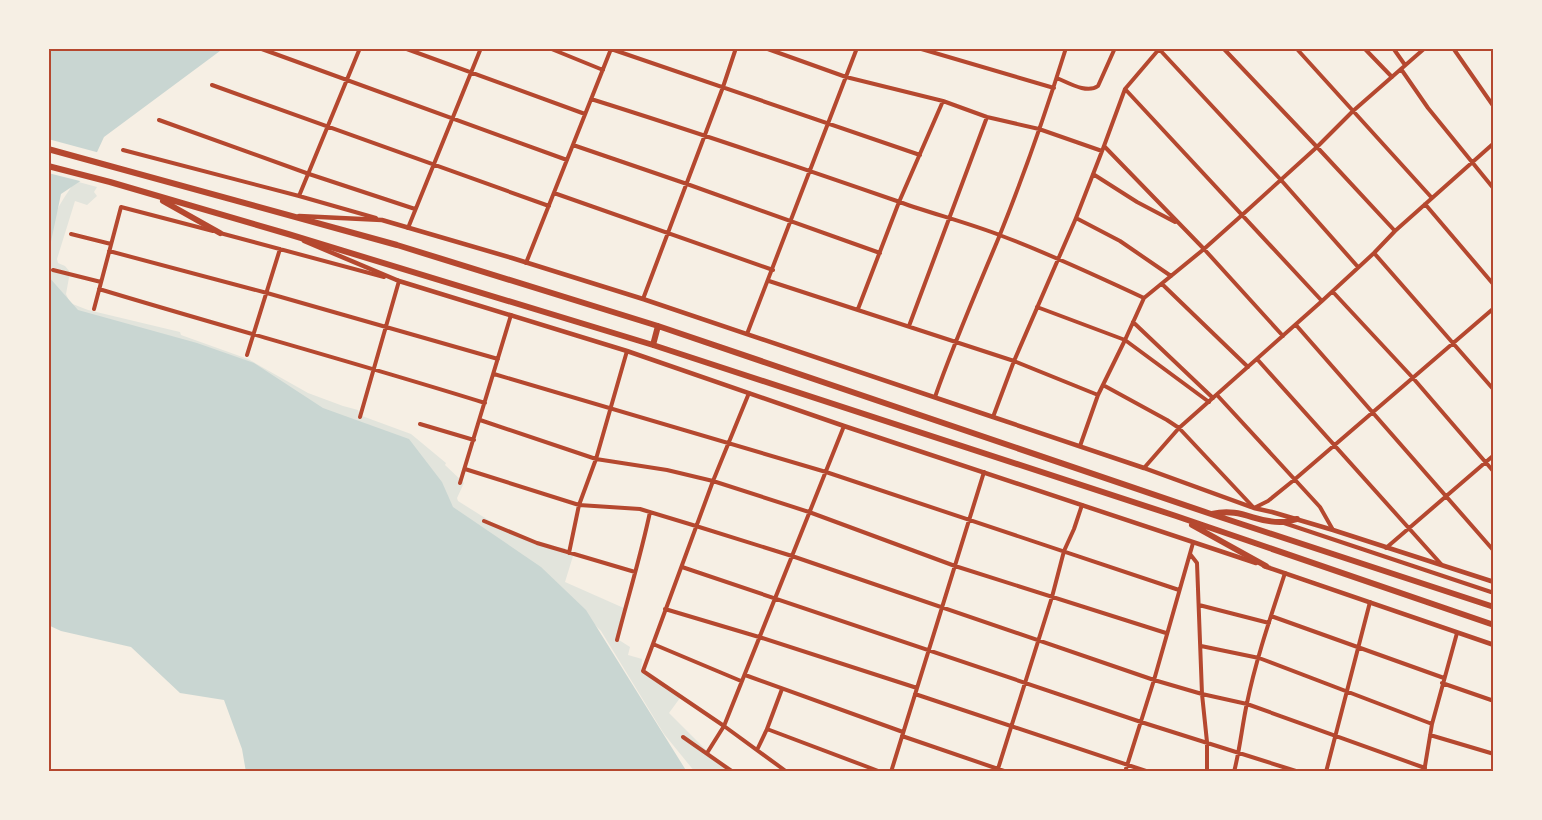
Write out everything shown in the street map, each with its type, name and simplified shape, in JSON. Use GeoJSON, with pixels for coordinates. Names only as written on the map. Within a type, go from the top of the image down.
{"type":"FeatureCollection","features":[{"type":"Feature","properties":{"kind":"highway"},"geometry":{"type":"LineString","coordinates":[[48,149],[397,245],[658,326],[1211,514],[1494,606]]}},
{"type":"Feature","properties":{"kind":"highway"},"geometry":{"type":"LineString","coordinates":[[48,166],[288,234],[653,345],[1176,516],[1494,624]]}},
{"type":"Feature","properties":{"kind":"highway"},"geometry":{"type":"LineString","coordinates":[[152,195],[220,233]]}},
{"type":"Feature","properties":{"kind":"highway"},"geometry":{"type":"LineString","coordinates":[[653,345],[658,326]]}},
{"type":"Feature","properties":{"kind":"highway"},"geometry":{"type":"LineString","coordinates":[[1211,514],[1233,512],[1282,522],[1297,519]]}},
{"type":"Feature","properties":{"kind":"highway"},"geometry":{"type":"LineString","coordinates":[[1176,516],[1266,566]]}},
{"type":"Feature","properties":{"kind":"street"},"geometry":{"type":"LineString","coordinates":[[259,48],[567,160]]}},
{"type":"Feature","properties":{"kind":"street"},"geometry":{"type":"LineString","coordinates":[[299,196],[360,48]]}},
{"type":"Feature","properties":{"kind":"street"},"geometry":{"type":"LineString","coordinates":[[404,48],[585,114]]}},
{"type":"Feature","properties":{"kind":"street"},"geometry":{"type":"LineString","coordinates":[[408,228],[481,48]]}},
{"type":"Feature","properties":{"kind":"street"},"geometry":{"type":"LineString","coordinates":[[549,48],[603,70]]}},
{"type":"Feature","properties":{"kind":"street"},"geometry":{"type":"LineString","coordinates":[[526,263],[611,48],[920,155]]}},
{"type":"Feature","properties":{"kind":"street"},"geometry":{"type":"LineString","coordinates":[[643,299],[736,48]]}},
{"type":"Feature","properties":{"kind":"street"},"geometry":{"type":"LineString","coordinates":[[765,48],[846,77],[943,101],[987,117],[1039,129],[1103,149],[1181,225],[1283,336]]}},
{"type":"Feature","properties":{"kind":"street"},"geometry":{"type":"LineString","coordinates":[[747,334],[857,48]]}},
{"type":"Feature","properties":{"kind":"street"},"geometry":{"type":"LineString","coordinates":[[918,48],[1054,88]]}},
{"type":"Feature","properties":{"kind":"street"},"geometry":{"type":"LineString","coordinates":[[935,397],[955,341],[1000,235],[1054,88],[1066,48]]}},
{"type":"Feature","properties":{"kind":"street"},"geometry":{"type":"LineString","coordinates":[[1057,78],[1088,90],[1095,88],[1115,48]]}},
{"type":"Feature","properties":{"kind":"street"},"geometry":{"type":"LineString","coordinates":[[1224,48],[1395,231]]}},
{"type":"Feature","properties":{"kind":"street"},"geometry":{"type":"LineString","coordinates":[[1296,48],[1432,198]]}},
{"type":"Feature","properties":{"kind":"street"},"geometry":{"type":"LineString","coordinates":[[1364,48],[1392,77]]}},
{"type":"Feature","properties":{"kind":"street"},"geometry":{"type":"LineString","coordinates":[[1393,48],[1405,65]]}},
{"type":"Feature","properties":{"kind":"street"},"geometry":{"type":"LineString","coordinates":[[1080,446],[1098,395],[1144,298],[1204,249],[1317,147],[1353,111],[1425,48]]}},
{"type":"Feature","properties":{"kind":"street"},"geometry":{"type":"LineString","coordinates":[[1454,48],[1494,107]]}},
{"type":"Feature","properties":{"kind":"street"},"geometry":{"type":"LineString","coordinates":[[993,417],[1014,361],[1076,218],[1125,89],[1160,49],[1359,267]]}},
{"type":"Feature","properties":{"kind":"street"},"geometry":{"type":"LineString","coordinates":[[1401,69],[1428,108],[1494,189]]}},
{"type":"Feature","properties":{"kind":"street"},"geometry":{"type":"LineString","coordinates":[[212,85],[549,206]]}},
{"type":"Feature","properties":{"kind":"street"},"geometry":{"type":"LineString","coordinates":[[1125,89],[1322,301]]}},
{"type":"Feature","properties":{"kind":"street"},"geometry":{"type":"LineString","coordinates":[[591,99],[705,134],[1000,235],[1059,258],[1144,298]]}},
{"type":"Feature","properties":{"kind":"street"},"geometry":{"type":"LineString","coordinates":[[858,309],[899,202],[943,101]]}},
{"type":"Feature","properties":{"kind":"street"},"geometry":{"type":"LineString","coordinates":[[909,326],[987,117]]}},
{"type":"Feature","properties":{"kind":"street"},"geometry":{"type":"LineString","coordinates":[[159,120],[416,210]]}},
{"type":"Feature","properties":{"kind":"street"},"geometry":{"type":"LineString","coordinates":[[1144,468],[1179,428],[1333,292],[1395,231],[1494,143]]}},
{"type":"Feature","properties":{"kind":"street"},"geometry":{"type":"LineString","coordinates":[[573,145],[880,253]]}},
{"type":"Feature","properties":{"kind":"street"},"geometry":{"type":"LineString","coordinates":[[123,150],[299,196],[643,299],[1080,446],[1254,508],[1333,530],[1494,582]]}},
{"type":"Feature","properties":{"kind":"street"},"geometry":{"type":"LineString","coordinates":[[1093,174],[1137,202],[1181,225]]}},
{"type":"Feature","properties":{"kind":"street"},"geometry":{"type":"LineString","coordinates":[[554,193],[773,270]]}},
{"type":"Feature","properties":{"kind":"street"},"geometry":{"type":"LineString","coordinates":[[1425,204],[1494,285]]}},
{"type":"Feature","properties":{"kind":"street"},"geometry":{"type":"LineString","coordinates":[[94,309],[121,207],[399,280],[627,351],[1494,645]]}},
{"type":"Feature","properties":{"kind":"street"},"geometry":{"type":"LineString","coordinates":[[294,216],[382,220]]}},
{"type":"Feature","properties":{"kind":"street"},"geometry":{"type":"LineString","coordinates":[[1076,218],[1120,241],[1171,276]]}},
{"type":"Feature","properties":{"kind":"street"},"geometry":{"type":"LineString","coordinates":[[71,234],[111,244]]}},
{"type":"Feature","properties":{"kind":"street"},"geometry":{"type":"LineString","coordinates":[[288,234],[399,280]]}},
{"type":"Feature","properties":{"kind":"street"},"geometry":{"type":"LineString","coordinates":[[247,355],[280,249]]}},
{"type":"Feature","properties":{"kind":"street"},"geometry":{"type":"LineString","coordinates":[[109,251],[386,326],[498,359]]}},
{"type":"Feature","properties":{"kind":"street"},"geometry":{"type":"LineString","coordinates":[[1374,253],[1494,390]]}},
{"type":"Feature","properties":{"kind":"street"},"geometry":{"type":"LineString","coordinates":[[53,270],[101,282]]}},
{"type":"Feature","properties":{"kind":"street"},"geometry":{"type":"LineString","coordinates":[[360,417],[399,280]]}},
{"type":"Feature","properties":{"kind":"street"},"geometry":{"type":"LineString","coordinates":[[769,281],[1014,361],[1098,395]]}},
{"type":"Feature","properties":{"kind":"street"},"geometry":{"type":"LineString","coordinates":[[1162,284],[1248,367]]}},
{"type":"Feature","properties":{"kind":"street"},"geometry":{"type":"LineString","coordinates":[[99,289],[374,368],[485,403]]}},
{"type":"Feature","properties":{"kind":"street"},"geometry":{"type":"LineString","coordinates":[[1333,292],[1413,378],[1494,472]]}},
{"type":"Feature","properties":{"kind":"street"},"geometry":{"type":"LineString","coordinates":[[1037,307],[1125,340],[1213,399]]}},
{"type":"Feature","properties":{"kind":"street"},"geometry":{"type":"LineString","coordinates":[[1254,508],[1268,501],[1294,480],[1494,308]]}},
{"type":"Feature","properties":{"kind":"street"},"geometry":{"type":"LineString","coordinates":[[460,483],[512,315]]}},
{"type":"Feature","properties":{"kind":"street"},"geometry":{"type":"LineString","coordinates":[[1133,322],[1320,507],[1333,530]]}},
{"type":"Feature","properties":{"kind":"street"},"geometry":{"type":"LineString","coordinates":[[1296,325],[1494,551]]}},
{"type":"Feature","properties":{"kind":"street"},"geometry":{"type":"LineString","coordinates":[[569,553],[579,505],[596,459],[627,351]]}},
{"type":"Feature","properties":{"kind":"street"},"geometry":{"type":"LineString","coordinates":[[1257,359],[1443,567]]}},
{"type":"Feature","properties":{"kind":"street"},"geometry":{"type":"LineString","coordinates":[[494,374],[825,472],[1179,590]]}},
{"type":"Feature","properties":{"kind":"street"},"geometry":{"type":"LineString","coordinates":[[1103,385],[1179,428],[1254,508]]}},
{"type":"Feature","properties":{"kind":"street"},"geometry":{"type":"LineString","coordinates":[[749,393],[713,481],[643,671],[787,772]]}},
{"type":"Feature","properties":{"kind":"street"},"geometry":{"type":"LineString","coordinates":[[480,420],[596,459],[667,470],[713,481],[809,512],[955,566],[1166,633]]}},
{"type":"Feature","properties":{"kind":"street"},"geometry":{"type":"LineString","coordinates":[[420,424],[474,440]]}},
{"type":"Feature","properties":{"kind":"street"},"geometry":{"type":"LineString","coordinates":[[707,753],[724,726],[844,426]]}},
{"type":"Feature","properties":{"kind":"street"},"geometry":{"type":"LineString","coordinates":[[1386,548],[1494,455]]}},
{"type":"Feature","properties":{"kind":"street"},"geometry":{"type":"LineString","coordinates":[[465,469],[579,505],[640,509],[792,555],[1154,680],[1247,704],[1336,735],[1424,770],[1432,724],[1457,633]]}},
{"type":"Feature","properties":{"kind":"street"},"geometry":{"type":"LineString","coordinates":[[891,772],[984,472]]}},
{"type":"Feature","properties":{"kind":"street"},"geometry":{"type":"LineString","coordinates":[[998,771],[1064,551],[1082,505]]}},
{"type":"Feature","properties":{"kind":"street"},"geometry":{"type":"LineString","coordinates":[[617,640],[634,572],[643,547],[650,512]]}},
{"type":"Feature","properties":{"kind":"street"},"geometry":{"type":"LineString","coordinates":[[484,520],[537,543],[634,572]]}},
{"type":"Feature","properties":{"kind":"street"},"geometry":{"type":"LineString","coordinates":[[1282,522],[1494,593]]}},
{"type":"Feature","properties":{"kind":"street"},"geometry":{"type":"LineString","coordinates":[[1125,772],[1193,543]]}},
{"type":"Feature","properties":{"kind":"street"},"geometry":{"type":"LineString","coordinates":[[1190,554],[1197,563],[1207,772]]}},
{"type":"Feature","properties":{"kind":"street"},"geometry":{"type":"LineString","coordinates":[[682,567],[1141,722],[1299,772]]}},
{"type":"Feature","properties":{"kind":"street"},"geometry":{"type":"LineString","coordinates":[[1234,772],[1247,704],[1285,573]]}},
{"type":"Feature","properties":{"kind":"street"},"geometry":{"type":"LineString","coordinates":[[1326,772],[1370,602]]}},
{"type":"Feature","properties":{"kind":"street"},"geometry":{"type":"LineString","coordinates":[[1199,605],[1269,623]]}},
{"type":"Feature","properties":{"kind":"street"},"geometry":{"type":"LineString","coordinates":[[665,609],[917,688]]}},
{"type":"Feature","properties":{"kind":"street"},"geometry":{"type":"LineString","coordinates":[[1271,616],[1494,701]]}},
{"type":"Feature","properties":{"kind":"street"},"geometry":{"type":"LineString","coordinates":[[653,644],[741,681]]}},
{"type":"Feature","properties":{"kind":"street"},"geometry":{"type":"LineString","coordinates":[[1201,646],[1259,658],[1432,724]]}},
{"type":"Feature","properties":{"kind":"street"},"geometry":{"type":"LineString","coordinates":[[745,675],[998,771],[1007,772]]}},
{"type":"Feature","properties":{"kind":"street"},"geometry":{"type":"LineString","coordinates":[[757,750],[782,689]]}},
{"type":"Feature","properties":{"kind":"street"},"geometry":{"type":"LineString","coordinates":[[915,693],[1149,772]]}},
{"type":"Feature","properties":{"kind":"street"},"geometry":{"type":"LineString","coordinates":[[767,729],[881,772]]}},
{"type":"Feature","properties":{"kind":"street"},"geometry":{"type":"LineString","coordinates":[[1430,735],[1494,754]]}},
{"type":"Feature","properties":{"kind":"street"},"geometry":{"type":"LineString","coordinates":[[683,736],[733,772]]}},
{"type":"Feature","properties":{"kind":"shaded area"},"geometry":{"type":"Polygon","coordinates":[[[48,48],[224,48],[104,137],[85,178],[61,194],[48,256],[48,48]]]}},
{"type":"Feature","properties":{"kind":"shaded area"},"geometry":{"type":"Polygon","coordinates":[[[75,181],[97,187],[94,192],[97,196],[87,205],[75,201],[57,259],[58,263],[70,272],[66,294],[70,303],[88,310],[180,332],[181,335],[248,359],[308,393],[358,410],[362,416],[411,434],[446,463],[445,465],[464,483],[457,498],[458,501],[509,533],[539,545],[565,548],[566,553],[573,556],[565,582],[626,609],[619,640],[630,647],[628,655],[642,659],[641,671],[680,698],[669,713],[728,772],[695,772],[664,734],[601,631],[584,614],[87,323],[48,280],[50,230],[59,207],[75,181]]]}},
{"type":"Feature","properties":{"kind":"shaded area"},"geometry":{"type":"Polygon","coordinates":[[[48,276],[78,310],[197,343],[254,363],[323,408],[409,439],[442,482],[453,507],[541,567],[586,610],[687,772],[246,772],[242,749],[224,700],[180,693],[131,647],[61,631],[48,625],[48,276]]]}},
{"type":"Feature","properties":{"kind":"pier"},"geometry":{"type":"Polygon","coordinates":[[[48,139],[100,153],[88,179],[84,182],[48,173],[48,139]]]}}]}
